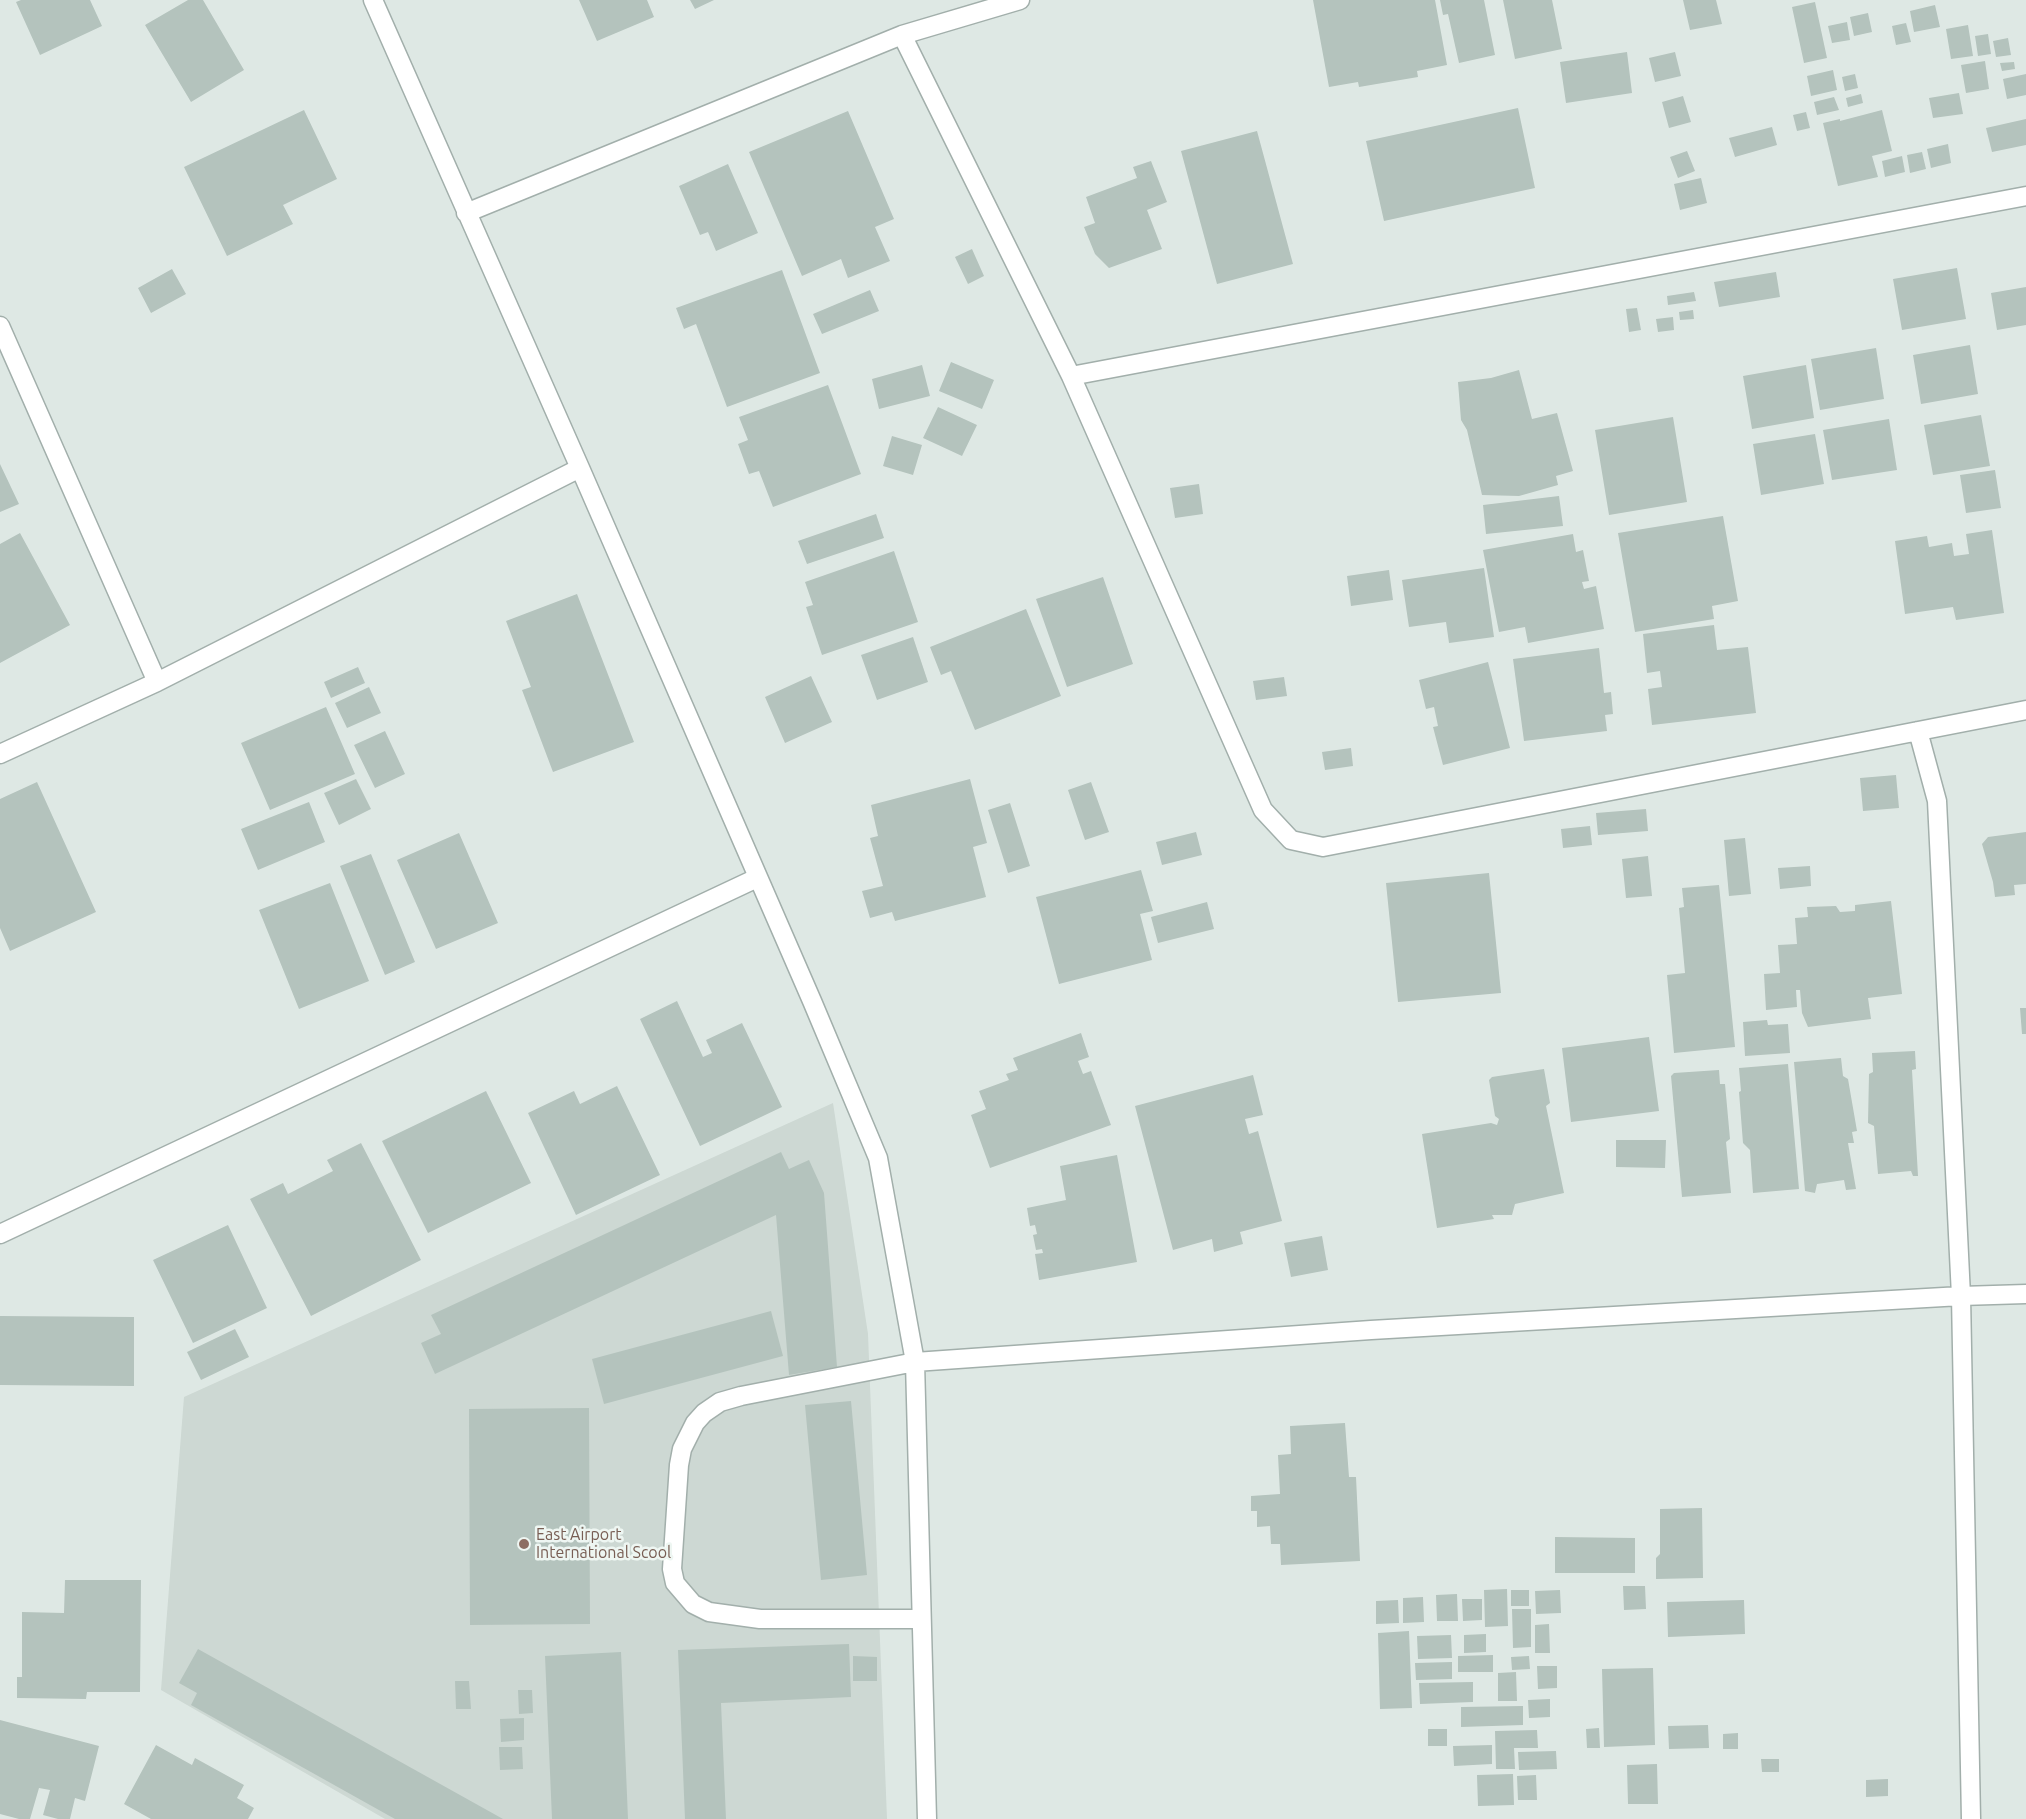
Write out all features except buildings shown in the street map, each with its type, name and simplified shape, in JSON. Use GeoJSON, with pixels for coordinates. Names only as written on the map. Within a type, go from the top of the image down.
{"type":"FeatureCollection","features":[{"type":"Feature","properties":{"kind":"street"},"geometry":{"type":"LineString","coordinates":[[373,0],[580,468],[878,1158],[915,1362],[927,1819]]}},
{"type":"Feature","properties":{"kind":"street"},"geometry":{"type":"LineString","coordinates":[[466,213],[902,35],[1020,0]]}},
{"type":"Feature","properties":{"kind":"street"},"geometry":{"type":"LineString","coordinates":[[902,35],[1071,376],[1263,810],[1291,840],[1323,848],[2026,710]]}},
{"type":"Feature","properties":{"kind":"street"},"geometry":{"type":"LineString","coordinates":[[1071,376],[2026,196]]}},
{"type":"Feature","properties":{"kind":"street"},"geometry":{"type":"LineString","coordinates":[[0,326],[157,682]]}},
{"type":"Feature","properties":{"kind":"street"},"geometry":{"type":"LineString","coordinates":[[0,754],[157,682],[580,468]]}},
{"type":"Feature","properties":{"kind":"street"},"geometry":{"type":"LineString","coordinates":[[1918,731],[1937,801],[1961,1296],[1971,1819]]}},
{"type":"Feature","properties":{"kind":"street"},"geometry":{"type":"LineString","coordinates":[[0,1234],[757,878]]}},
{"type":"Feature","properties":{"kind":"street"},"geometry":{"type":"LineString","coordinates":[[921,1619],[760,1619],[709,1612],[693,1604],[675,1583],[672,1569],[679,1465],[688,1435],[695,1423],[720,1402],[741,1396],[915,1362],[1371,1330],[2026,1294]]}},
{"type":"Feature","properties":{"kind":"shaded area","name":"East Airport International Scool"},"geometry":{"type":"Polygon","coordinates":[[[833,1103],[868,1334],[887,1819],[385,1819],[161,1690],[184,1397],[833,1103]]]}},
{"type":"Feature","properties":{"kind":"place","name":"East Airport International Scool"},"geometry":{"type":"Point","coordinates":[524,1544]}}]}
